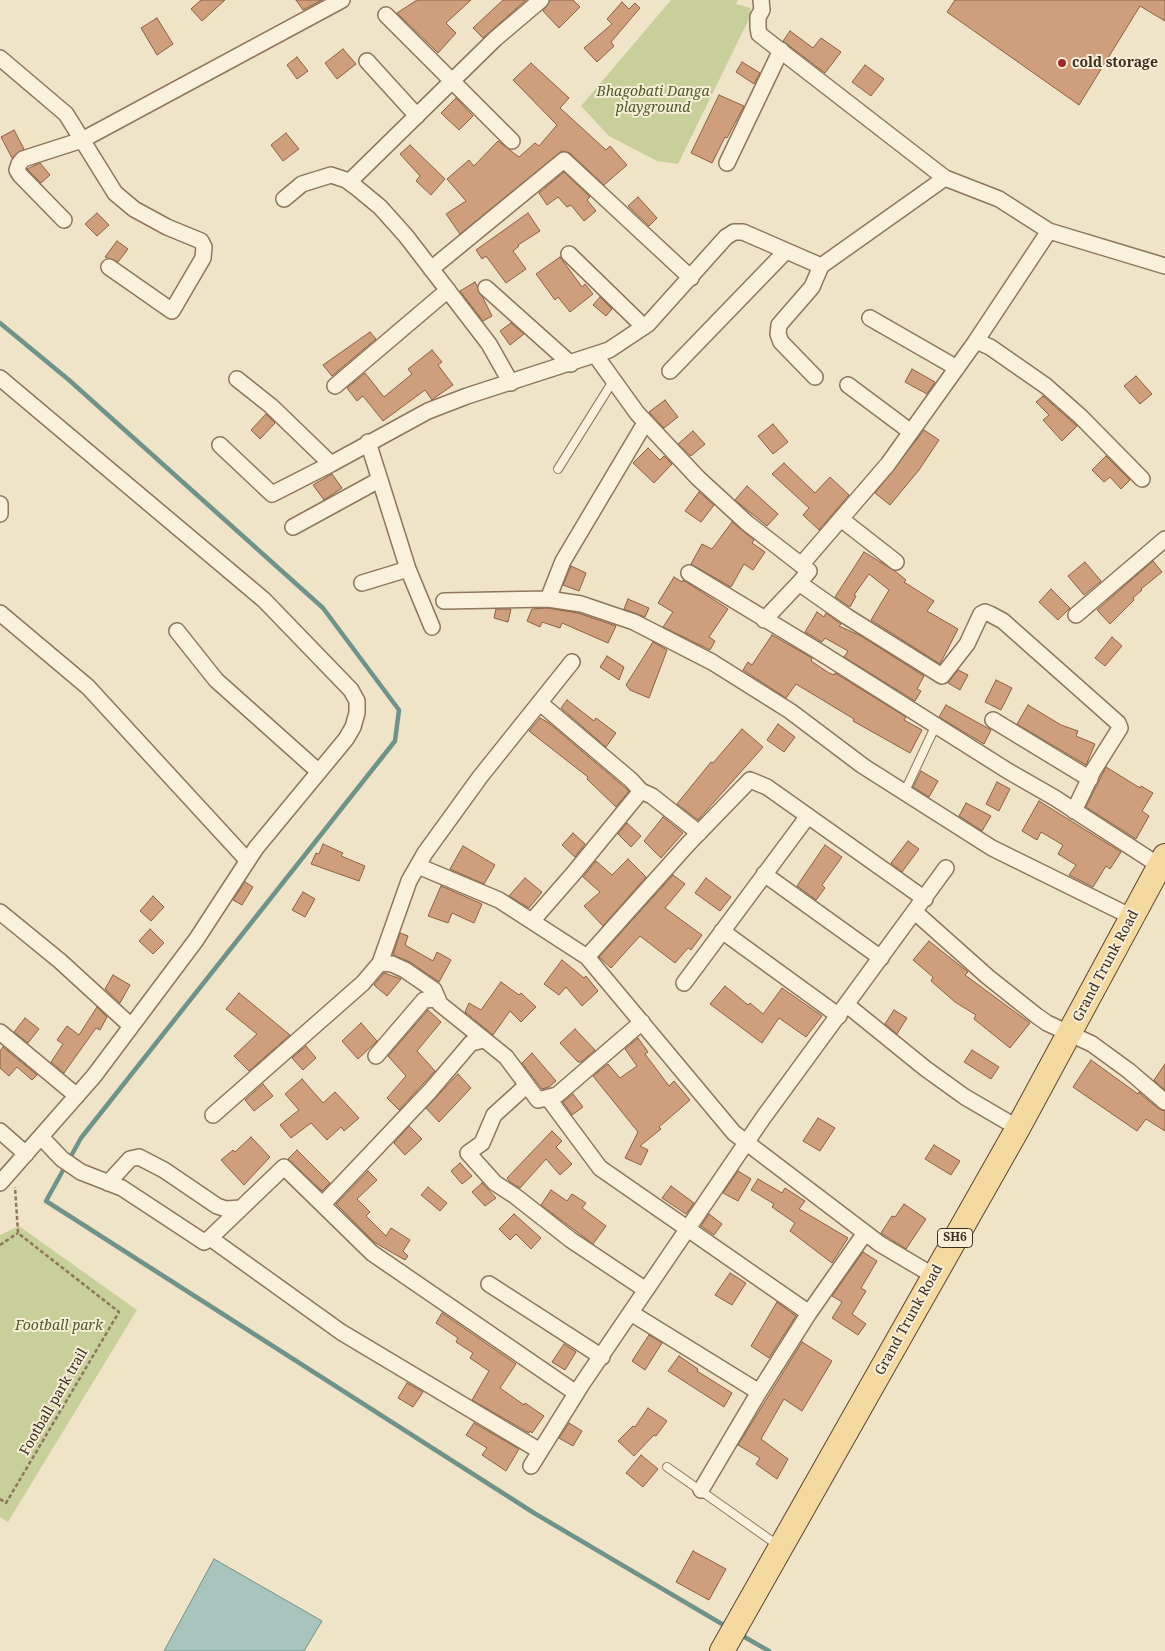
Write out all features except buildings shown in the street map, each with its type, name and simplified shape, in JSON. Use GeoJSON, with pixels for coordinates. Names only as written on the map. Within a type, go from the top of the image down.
{"type":"FeatureCollection","features":[{"type":"Feature","properties":{"kind":"main road","name":"Grand Trunk Road"},"geometry":{"type":"LineString","coordinates":[[725,1645],[1018,1128],[1162,861]]}},
{"type":"Feature","properties":{"kind":"street"},"geometry":{"type":"LineString","coordinates":[[64,220],[20,176],[19,164],[23,159],[82,140],[342,0]]}},
{"type":"Feature","properties":{"kind":"street"},"geometry":{"type":"LineString","coordinates":[[349,182],[495,39],[541,0]]}},
{"type":"Feature","properties":{"kind":"street"},"geometry":{"type":"LineString","coordinates":[[761,0],[762,10],[758,17],[760,34],[945,178],[999,199],[1049,231],[1165,266]]}},
{"type":"Feature","properties":{"kind":"street"},"geometry":{"type":"LineString","coordinates":[[386,15],[512,142]]}},
{"type":"Feature","properties":{"kind":"street"},"geometry":{"type":"LineString","coordinates":[[727,163],[781,50]]}},
{"type":"Feature","properties":{"kind":"street"},"geometry":{"type":"LineString","coordinates":[[0,58],[66,114],[115,193],[134,209],[167,227],[201,241],[204,247],[204,258],[172,311],[109,267]]}},
{"type":"Feature","properties":{"kind":"street"},"geometry":{"type":"LineString","coordinates":[[367,61],[417,116]]}},
{"type":"Feature","properties":{"kind":"street"},"geometry":{"type":"LineString","coordinates":[[431,269],[564,160],[691,278]]}},
{"type":"Feature","properties":{"kind":"street"},"geometry":{"type":"LineString","coordinates":[[284,199],[302,184],[319,177],[331,175],[349,182],[380,207],[406,236],[489,344],[511,383]]}},
{"type":"Feature","properties":{"kind":"street"},"geometry":{"type":"LineString","coordinates":[[815,376],[781,342],[778,334],[779,325],[812,287],[821,266],[945,178]]}},
{"type":"Feature","properties":{"kind":"street"},"geometry":{"type":"LineString","coordinates":[[801,565],[888,464],[976,341],[1049,231]]}},
{"type":"Feature","properties":{"kind":"street"},"geometry":{"type":"LineString","coordinates":[[220,445],[272,494],[428,411],[467,396],[610,350],[644,327],[691,278],[726,237],[734,232],[743,232],[821,266]]}},
{"type":"Feature","properties":{"kind":"street"},"geometry":{"type":"LineString","coordinates":[[670,371],[786,250]]}},
{"type":"Feature","properties":{"kind":"street"},"geometry":{"type":"LineString","coordinates":[[569,254],[644,327]]}},
{"type":"Feature","properties":{"kind":"street"},"geometry":{"type":"LineString","coordinates":[[486,288],[571,364]]}},
{"type":"Feature","properties":{"kind":"street"},"geometry":{"type":"LineString","coordinates":[[335,386],[448,290]]}},
{"type":"Feature","properties":{"kind":"street"},"geometry":{"type":"LineString","coordinates":[[870,318],[957,368]]}},
{"type":"Feature","properties":{"kind":"street"},"geometry":{"type":"LineString","coordinates":[[976,341],[990,347],[1046,386],[1081,417],[1142,479]]}},
{"type":"Feature","properties":{"kind":"street"},"geometry":{"type":"LineString","coordinates":[[596,356],[645,423],[698,478],[748,523],[809,571],[764,620]]}},
{"type":"Feature","properties":{"kind":"street"},"geometry":{"type":"LineString","coordinates":[[237,380],[271,406],[331,464]]}},
{"type":"Feature","properties":{"kind":"street"},"geometry":{"type":"LineString","coordinates":[[0,1183],[77,1096],[131,1026],[196,940],[247,860],[354,727],[358,713],[357,701],[351,690],[295,630],[236,576],[2,384]]}},
{"type":"Feature","properties":{"kind":"street"},"geometry":{"type":"LineString","coordinates":[[848,385],[911,432]]}},
{"type":"Feature","properties":{"kind":"street"},"geometry":{"type":"LineString","coordinates":[[548,599],[563,561],[645,423]]}},
{"type":"Feature","properties":{"kind":"street"},"geometry":{"type":"LineString","coordinates":[[368,442],[408,569],[432,627]]}},
{"type":"Feature","properties":{"kind":"street"},"geometry":{"type":"LineString","coordinates":[[293,527],[380,480]]}},
{"type":"Feature","properties":{"kind":"street"},"geometry":{"type":"LineString","coordinates":[[0,504],[0,514]]}},
{"type":"Feature","properties":{"kind":"street"},"geometry":{"type":"LineString","coordinates":[[841,519],[896,562]]}},
{"type":"Feature","properties":{"kind":"street"},"geometry":{"type":"LineString","coordinates":[[1076,615],[1165,539]]}},
{"type":"Feature","properties":{"kind":"street"},"geometry":{"type":"LineString","coordinates":[[362,583],[408,569]]}},
{"type":"Feature","properties":{"kind":"street"},"geometry":{"type":"LineString","coordinates":[[689,573],[1074,811],[1162,861]]}},
{"type":"Feature","properties":{"kind":"street"},"geometry":{"type":"LineString","coordinates":[[799,584],[942,676],[967,644],[981,614],[985,612],[1002,621],[1118,723],[1120,728],[1093,771],[1074,811]]}},
{"type":"Feature","properties":{"kind":"street"},"geometry":{"type":"LineString","coordinates":[[444,601],[548,599],[607,612],[668,638],[712,662],[790,711],[863,766],[992,848],[1132,917]]}},
{"type":"Feature","properties":{"kind":"street"},"geometry":{"type":"LineString","coordinates":[[0,613],[88,688],[247,860]]}},
{"type":"Feature","properties":{"kind":"street"},"geometry":{"type":"LineString","coordinates":[[177,632],[216,680],[319,772]]}},
{"type":"Feature","properties":{"kind":"street"},"geometry":{"type":"LineString","coordinates":[[213,1116],[363,983],[380,963],[409,881],[425,853],[480,777],[572,662]]}},
{"type":"Feature","properties":{"kind":"street"},"geometry":{"type":"LineString","coordinates":[[540,703],[631,780],[640,792],[652,796],[699,833]]}},
{"type":"Feature","properties":{"kind":"street"},"geometry":{"type":"LineString","coordinates":[[993,720],[1090,779]]}},
{"type":"Feature","properties":{"kind":"street"},"geometry":{"type":"LineString","coordinates":[[588,957],[699,833],[750,780],[767,788],[808,816],[924,899]]}},
{"type":"Feature","properties":{"kind":"street"},"geometry":{"type":"LineString","coordinates":[[532,921],[640,792]]}},
{"type":"Feature","properties":{"kind":"street"},"geometry":{"type":"LineString","coordinates":[[684,983],[808,816]]}},
{"type":"Feature","properties":{"kind":"street"},"geometry":{"type":"LineString","coordinates":[[418,866],[499,900],[588,957],[734,1133],[865,1233],[934,1276]]}},
{"type":"Feature","properties":{"kind":"street"},"geometry":{"type":"LineString","coordinates":[[531,1466],[576,1393],[746,1143],[946,868]]}},
{"type":"Feature","properties":{"kind":"street"},"geometry":{"type":"LineString","coordinates":[[764,874],[881,958]]}},
{"type":"Feature","properties":{"kind":"street"},"geometry":{"type":"LineString","coordinates":[[0,912],[60,961],[131,1026]]}},
{"type":"Feature","properties":{"kind":"street"},"geometry":{"type":"LineString","coordinates":[[915,912],[1019,1002],[1047,1023],[1092,1044],[1165,1102]]}},
{"type":"Feature","properties":{"kind":"street"},"geometry":{"type":"LineString","coordinates":[[722,931],[843,1010],[949,1086],[1018,1128]]}},
{"type":"Feature","properties":{"kind":"street"},"geometry":{"type":"LineString","coordinates":[[380,963],[392,964],[424,981],[434,990],[440,1004],[506,1057],[538,1100],[557,1095],[642,1022]]}},
{"type":"Feature","properties":{"kind":"street"},"geometry":{"type":"LineString","coordinates":[[376,1056],[424,1000],[438,999]]}},
{"type":"Feature","properties":{"kind":"street"},"geometry":{"type":"LineString","coordinates":[[0,1032],[77,1096]]}},
{"type":"Feature","properties":{"kind":"street"},"geometry":{"type":"LineString","coordinates":[[323,1204],[430,1090],[471,1043],[484,1040]]}},
{"type":"Feature","properties":{"kind":"street"},"geometry":{"type":"LineString","coordinates":[[526,1086],[494,1115],[482,1143],[468,1153],[495,1183],[516,1196],[571,1240],[646,1290]]}},
{"type":"Feature","properties":{"kind":"street"},"geometry":{"type":"LineString","coordinates":[[548,1098],[600,1168],[809,1313]]}},
{"type":"Feature","properties":{"kind":"street"},"geometry":{"type":"LineString","coordinates":[[0,1131],[26,1154]]}},
{"type":"Feature","properties":{"kind":"street"},"geometry":{"type":"LineString","coordinates":[[40,1137],[62,1159],[81,1172],[122,1188],[195,1238],[204,1242],[284,1167],[372,1253],[576,1393]]}},
{"type":"Feature","properties":{"kind":"street"},"geometry":{"type":"LineString","coordinates":[[108,1183],[130,1159],[139,1157],[164,1170],[217,1206],[226,1210],[241,1208]]}},
{"type":"Feature","properties":{"kind":"street"},"geometry":{"type":"LineString","coordinates":[[701,1490],[758,1392],[809,1313],[865,1233]]}},
{"type":"Feature","properties":{"kind":"street"},"geometry":{"type":"LineString","coordinates":[[210,1238],[341,1332],[540,1450]]}},
{"type":"Feature","properties":{"kind":"street"},"geometry":{"type":"LineString","coordinates":[[489,1284],[602,1357]]}},
{"type":"Feature","properties":{"kind":"street"},"geometry":{"type":"LineString","coordinates":[[631,1313],[758,1392]]}},
{"type":"Feature","properties":{"kind":"lane"},"geometry":{"type":"LineString","coordinates":[[558,469],[613,380]]}},
{"type":"Feature","properties":{"kind":"lane"},"geometry":{"type":"LineString","coordinates":[[904,793],[936,725]]}},
{"type":"Feature","properties":{"kind":"lane"},"geometry":{"type":"LineString","coordinates":[[667,1467],[780,1547]]}},
{"type":"Feature","properties":{"kind":"path"},"geometry":{"type":"LineString","coordinates":[[0,1245],[18,1233],[14,1167]]}},
{"type":"Feature","properties":{"kind":"path","name":"Football park trail"},"geometry":{"type":"LineString","coordinates":[[0,1499],[6,1503],[119,1312],[18,1233]]}},
{"type":"Feature","properties":{"kind":"green space","name":"Bhagobati Danga playground"},"geometry":{"type":"Polygon","coordinates":[[[671,0],[738,0],[736,4],[751,8],[749,19],[678,164],[657,161],[609,136],[581,106],[671,0]]]}},
{"type":"Feature","properties":{"kind":"green space","name":"Football park"},"geometry":{"type":"Polygon","coordinates":[[[19,1226],[137,1310],[8,1522],[0,1517],[0,1235],[19,1226]]]}},
{"type":"Feature","properties":{"kind":"water"},"geometry":{"type":"Polygon","coordinates":[[[214,1559],[322,1621],[304,1651],[164,1651],[214,1559]]]}},
{"type":"Feature","properties":{"kind":"waterway"},"geometry":{"type":"LineString","coordinates":[[0,323],[69,380],[323,608],[399,710],[395,741],[81,1138],[46,1201],[534,1513],[727,1627]]}},
{"type":"Feature","properties":{"kind":"waterway"},"geometry":{"type":"LineString","coordinates":[[741,1635],[769,1651]]}},
{"type":"Feature","properties":{"kind":"place","name":"cold storage"},"geometry":{"type":"Point","coordinates":[1062,63]}}]}
